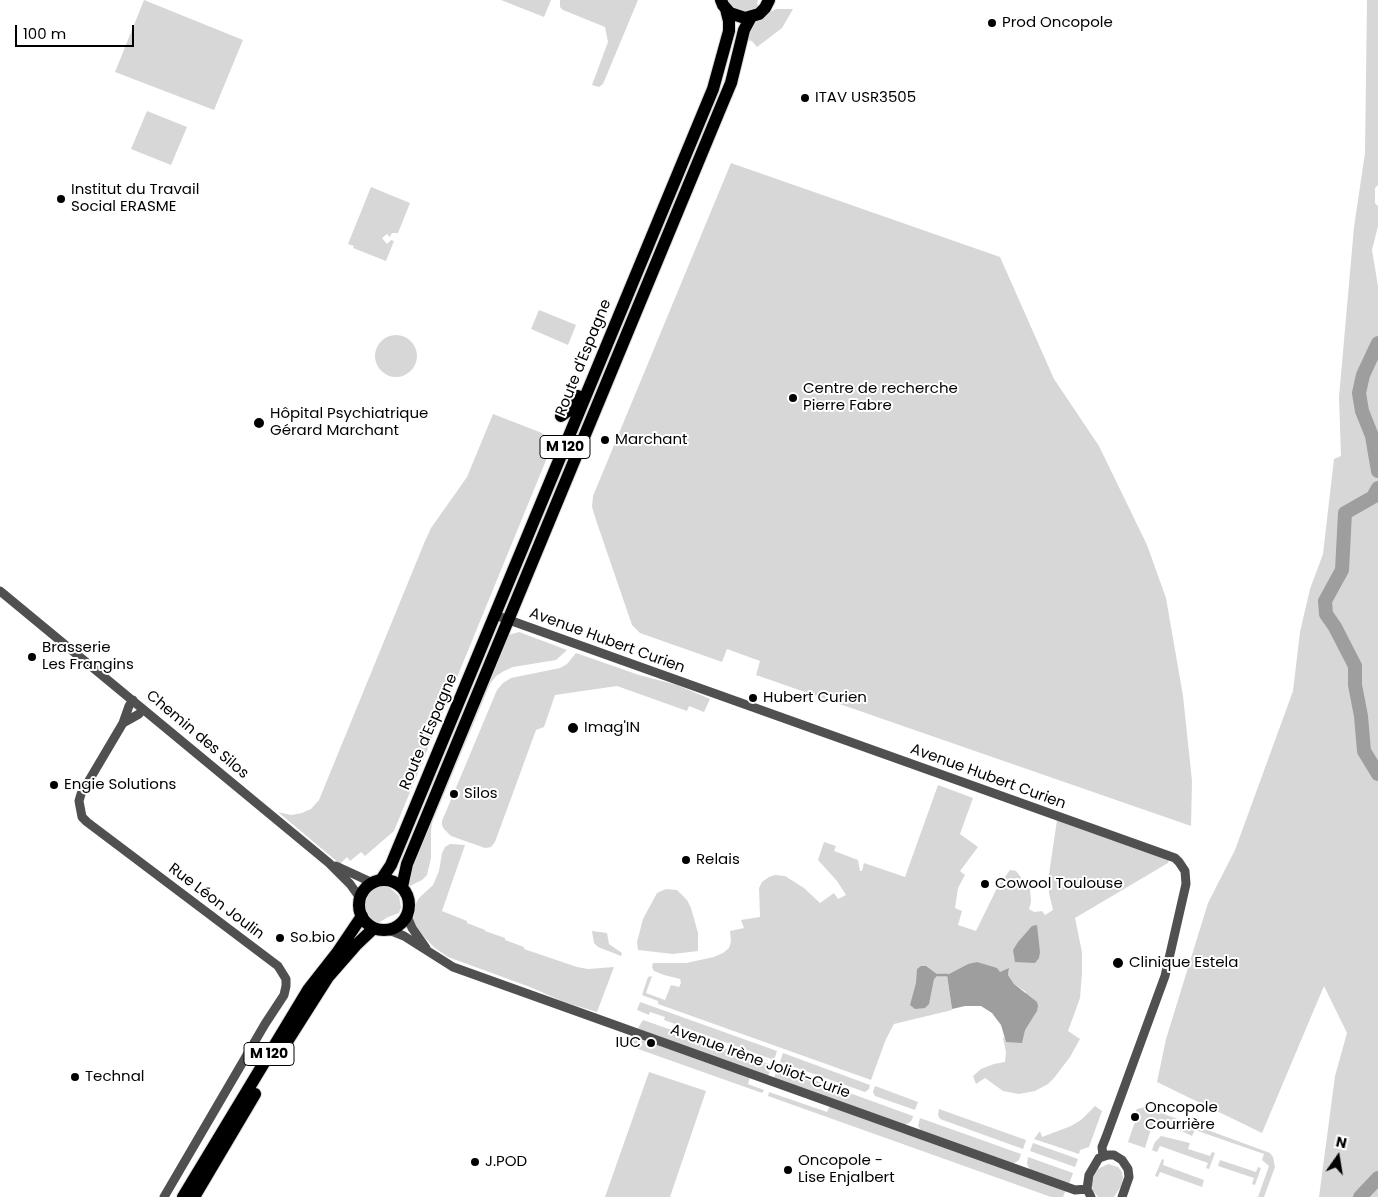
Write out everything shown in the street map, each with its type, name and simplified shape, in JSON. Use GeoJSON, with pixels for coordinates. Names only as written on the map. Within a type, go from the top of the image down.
{"type":"FeatureCollection","features":[{"type":"Feature","properties":{"kind":"main road"},"geometry":{"type":"LineString","coordinates":[[724,5],[735,16],[751,17],[759,14],[769,0]]}},
{"type":"Feature","properties":{"kind":"main road","name":"Route d'Espagne"},"geometry":{"type":"LineString","coordinates":[[377,882],[391,865],[713,89],[729,31],[729,21],[724,5]]}},
{"type":"Feature","properties":{"kind":"main road","name":"Route d'Espagne"},"geometry":{"type":"LineString","coordinates":[[402,887],[403,875],[407,864],[731,83],[744,30],[751,17]]}},
{"type":"Feature","properties":{"kind":"main road"},"geometry":{"type":"LineString","coordinates":[[561,416],[572,408],[588,375],[606,345]]}},
{"type":"Feature","properties":{"kind":"main road"},"geometry":{"type":"LineString","coordinates":[[389,880],[402,887],[407,895],[409,905],[407,916],[402,922],[389,930],[374,928],[367,923],[359,908],[360,898],[365,889],[377,882],[389,880]]}},
{"type":"Feature","properties":{"kind":"main road","name":"M 120"},"geometry":{"type":"LineString","coordinates":[[183,1197],[308,990],[362,916]]}},
{"type":"Feature","properties":{"kind":"main road","name":"M 120"},"geometry":{"type":"LineString","coordinates":[[194,1197],[281,1051],[328,977],[374,928]]}},
{"type":"Feature","properties":{"kind":"street","name":"Chemin des Silos"},"geometry":{"type":"LineString","coordinates":[[0,591],[329,863],[350,884],[360,898]]}},
{"type":"Feature","properties":{"kind":"street","name":"Avenue Hubert Curien"},"geometry":{"type":"LineString","coordinates":[[495,615],[1175,858],[1185,871],[1186,884],[1165,976],[1102,1147],[1103,1156]]}},
{"type":"Feature","properties":{"kind":"street","name":"Rue Léon Joulin"},"geometry":{"type":"LineString","coordinates":[[133,700],[123,723],[81,794],[79,801],[82,817],[278,966],[286,978],[284,994],[264,1024],[164,1197]]}},
{"type":"Feature","properties":{"kind":"street","name":"Rue Léon Joulin"},"geometry":{"type":"LineString","coordinates":[[123,723],[139,714],[143,709]]}},
{"type":"Feature","properties":{"kind":"street","name":"Chemin des Silos"},"geometry":{"type":"LineString","coordinates":[[329,863],[377,882]]}},
{"type":"Feature","properties":{"kind":"street","name":"Avenue Irène Joliot-Curie"},"geometry":{"type":"LineString","coordinates":[[407,916],[412,928],[427,950]]}},
{"type":"Feature","properties":{"kind":"street","name":"Avenue Irène Joliot-Curie"},"geometry":{"type":"LineString","coordinates":[[389,930],[404,936],[442,962],[461,970],[1075,1190],[1089,1193]]}},
{"type":"Feature","properties":{"kind":"street"},"geometry":{"type":"LineString","coordinates":[[1089,1193],[1089,1175],[1093,1166],[1099,1158],[1114,1155],[1122,1160],[1128,1169],[1129,1177],[1122,1197]]}},
{"type":"Feature","properties":{"kind":"shaded area"},"geometry":{"type":"Polygon","coordinates":[[[144,0],[243,40],[214,110],[115,72],[144,0]]]}},
{"type":"Feature","properties":{"kind":"shaded area"},"geometry":{"type":"Polygon","coordinates":[[[501,0],[551,0],[544,17],[501,0]]]}},
{"type":"Feature","properties":{"kind":"shaded area"},"geometry":{"type":"Polygon","coordinates":[[[560,0],[638,0],[603,84],[599,87],[592,85],[608,42],[605,27],[563,10],[560,7],[560,0]]]}},
{"type":"Feature","properties":{"kind":"shaded area"},"geometry":{"type":"Polygon","coordinates":[[[727,0],[758,0],[757,4],[759,6],[755,10],[743,13],[732,8],[727,0]]]}},
{"type":"Feature","properties":{"kind":"shaded area"},"geometry":{"type":"Polygon","coordinates":[[[1367,0],[1378,0],[1378,185],[1375,188],[1375,203],[1378,206],[1378,226],[1372,250],[1378,286],[1378,1197],[1319,1197],[1335,1076],[1347,1033],[1324,986],[1262,1133],[1157,1082],[1166,1039],[1208,903],[1235,850],[1293,691],[1300,632],[1310,589],[1323,554],[1334,459],[1341,456],[1339,397],[1354,227],[1365,153],[1367,0]]]}},
{"type":"Feature","properties":{"kind":"shaded area"},"geometry":{"type":"Polygon","coordinates":[[[776,9],[793,9],[782,28],[757,47],[752,41],[746,40],[751,25],[776,9]]]}},
{"type":"Feature","properties":{"kind":"shaded area"},"geometry":{"type":"Polygon","coordinates":[[[147,111],[187,127],[171,165],[131,149],[147,111]]]}},
{"type":"Feature","properties":{"kind":"shaded area"},"geometry":{"type":"Polygon","coordinates":[[[731,163],[1000,257],[1054,379],[1099,446],[1147,545],[1166,598],[1183,696],[1192,781],[1191,826],[756,675],[760,661],[727,649],[722,662],[640,633],[632,625],[592,507],[593,496],[731,163]]]}},
{"type":"Feature","properties":{"kind":"shaded area"},"geometry":{"type":"Polygon","coordinates":[[[371,187],[410,203],[398,233],[392,233],[390,237],[387,234],[382,238],[387,244],[391,240],[394,241],[386,261],[353,248],[354,246],[348,244],[371,187]]]}},
{"type":"Feature","properties":{"kind":"shaded area"},"geometry":{"type":"Polygon","coordinates":[[[539,310],[576,325],[568,345],[531,329],[539,310]]]}},
{"type":"Feature","properties":{"kind":"shaded area"},"geometry":{"type":"Polygon","coordinates":[[[400,335],[408,338],[414,344],[417,356],[414,368],[408,374],[392,377],[384,374],[378,368],[375,352],[378,344],[384,338],[400,335]]]}},
{"type":"Feature","properties":{"kind":"shaded area"},"geometry":{"type":"Polygon","coordinates":[[[493,414],[542,433],[550,441],[549,453],[394,831],[365,856],[361,852],[350,861],[347,857],[340,864],[278,812],[291,815],[302,813],[311,809],[319,800],[425,541],[431,528],[467,477],[493,414]]]}},
{"type":"Feature","properties":{"kind":"shaded area"},"geometry":{"type":"Polygon","coordinates":[[[519,632],[567,650],[556,660],[513,667],[496,676],[490,684],[432,823],[431,858],[427,875],[422,880],[408,887],[407,878],[508,635],[519,632]]]}},
{"type":"Feature","properties":{"kind":"shaded area"},"geometry":{"type":"Polygon","coordinates":[[[576,653],[639,675],[677,685],[710,699],[704,712],[689,706],[687,711],[617,686],[555,695],[544,727],[536,730],[495,842],[491,847],[485,848],[451,836],[444,829],[442,821],[497,690],[511,678],[560,668],[567,664],[576,653]]]}},
{"type":"Feature","properties":{"kind":"shaded area"},"geometry":{"type":"Polygon","coordinates":[[[938,785],[973,798],[960,834],[978,847],[960,871],[965,875],[958,888],[955,908],[962,911],[958,925],[976,931],[997,888],[1010,870],[1016,871],[1030,889],[1031,902],[1029,909],[1034,912],[1042,911],[1045,915],[1053,910],[1049,893],[1049,874],[1057,820],[1169,860],[1168,863],[1075,918],[1082,952],[1082,973],[1080,998],[1068,1031],[1080,1039],[1070,1057],[1048,1084],[1035,1091],[1019,1094],[1003,1091],[985,1078],[976,1084],[973,1076],[981,1069],[1005,1062],[1004,1037],[1006,1042],[1023,1037],[1026,992],[1014,984],[1008,975],[1009,969],[1000,972],[968,964],[947,975],[952,1010],[894,1024],[886,1039],[871,1080],[658,1004],[658,1001],[642,995],[648,977],[652,976],[646,993],[665,1000],[671,985],[679,987],[681,983],[680,979],[654,971],[653,963],[686,963],[714,957],[729,948],[731,942],[730,931],[744,928],[741,920],[760,917],[759,888],[762,882],[769,877],[775,875],[785,876],[804,888],[820,903],[834,893],[838,899],[846,895],[837,881],[818,860],[824,842],[836,846],[834,851],[858,860],[860,871],[862,871],[864,863],[905,877],[938,785]]]}},
{"type":"Feature","properties":{"kind":"shaded area"},"geometry":{"type":"Polygon","coordinates":[[[450,844],[465,845],[442,911],[505,938],[505,940],[524,947],[524,949],[577,967],[588,969],[614,967],[597,1012],[564,1002],[530,987],[448,957],[425,938],[414,924],[412,910],[419,898],[433,885],[439,871],[442,853],[445,847],[450,844]]]}},
{"type":"Feature","properties":{"kind":"shaded area"},"geometry":{"type":"Polygon","coordinates":[[[384,886],[390,888],[399,896],[401,907],[399,913],[378,923],[368,917],[364,905],[367,894],[372,889],[384,886]]]}},
{"type":"Feature","properties":{"kind":"shaded area"},"geometry":{"type":"Polygon","coordinates":[[[666,889],[677,890],[687,900],[698,933],[698,951],[673,954],[638,950],[637,942],[643,919],[657,893],[666,889]]]}},
{"type":"Feature","properties":{"kind":"shaded area"},"geometry":{"type":"Polygon","coordinates":[[[1037,925],[1039,958],[1035,963],[1015,962],[1013,950],[1032,926],[1037,925]]]}},
{"type":"Feature","properties":{"kind":"shaded area"},"geometry":{"type":"Polygon","coordinates":[[[592,931],[607,933],[609,944],[622,953],[621,956],[598,947],[594,943],[592,931]]]}},
{"type":"Feature","properties":{"kind":"shaded area"},"geometry":{"type":"Polygon","coordinates":[[[977,962],[997,968],[1000,972],[1009,968],[1008,975],[1014,984],[1037,1002],[1037,1011],[1025,1030],[1022,1043],[1006,1042],[1001,1025],[992,1013],[981,1006],[965,1006],[952,1009],[947,975],[968,964],[977,962]]]}},
{"type":"Feature","properties":{"kind":"shaded area"},"geometry":{"type":"Polygon","coordinates":[[[921,966],[926,966],[938,975],[934,979],[929,1004],[925,1008],[915,1009],[910,1005],[916,983],[917,969],[921,966]]]}},
{"type":"Feature","properties":{"kind":"shaded area"},"geometry":{"type":"Polygon","coordinates":[[[640,1002],[777,1051],[774,1060],[664,1020],[665,1017],[650,1012],[649,1015],[637,1010],[640,1002]]]}},
{"type":"Feature","properties":{"kind":"shaded area"},"geometry":{"type":"Polygon","coordinates":[[[643,1020],[772,1065],[768,1076],[647,1033],[638,1028],[643,1020]]]}},
{"type":"Feature","properties":{"kind":"shaded area"},"geometry":{"type":"Polygon","coordinates":[[[628,1038],[636,1038],[666,1047],[750,1077],[748,1084],[764,1090],[762,1093],[624,1044],[628,1038]]]}},
{"type":"Feature","properties":{"kind":"shaded area"},"geometry":{"type":"Polygon","coordinates":[[[783,1053],[870,1085],[869,1089],[865,1092],[780,1062],[783,1053]]]}},
{"type":"Feature","properties":{"kind":"shaded area"},"geometry":{"type":"Polygon","coordinates":[[[778,1067],[913,1116],[912,1120],[904,1125],[774,1078],[778,1067]]]}},
{"type":"Feature","properties":{"kind":"shaded area"},"geometry":{"type":"Polygon","coordinates":[[[649,1072],[706,1091],[670,1197],[605,1197],[649,1072]]]}},
{"type":"Feature","properties":{"kind":"shaded area"},"geometry":{"type":"Polygon","coordinates":[[[875,1086],[918,1102],[915,1110],[875,1096],[873,1092],[875,1086]]]}},
{"type":"Feature","properties":{"kind":"shaded area"},"geometry":{"type":"Polygon","coordinates":[[[769,1092],[827,1112],[830,1106],[1066,1190],[1063,1197],[1051,1197],[768,1096],[769,1092]]]}},
{"type":"Feature","properties":{"kind":"shaded area"},"geometry":{"type":"Polygon","coordinates":[[[1095,1106],[1102,1111],[1089,1147],[1080,1150],[1079,1154],[1034,1139],[1040,1131],[1042,1137],[1071,1126],[1081,1120],[1095,1106]]]}},
{"type":"Feature","properties":{"kind":"shaded area"},"geometry":{"type":"Polygon","coordinates":[[[1145,1107],[1270,1153],[1275,1167],[1264,1197],[1258,1197],[1269,1166],[1262,1160],[1264,1154],[1195,1130],[1192,1136],[1167,1124],[1154,1127],[1150,1132],[1145,1148],[1128,1142],[1137,1116],[1134,1113],[1137,1109],[1145,1107]]]}},
{"type":"Feature","properties":{"kind":"shaded area"},"geometry":{"type":"Polygon","coordinates":[[[939,1109],[1026,1140],[1023,1149],[940,1119],[938,1115],[939,1109]]]}},
{"type":"Feature","properties":{"kind":"shaded area"},"geometry":{"type":"Polygon","coordinates":[[[920,1118],[1021,1154],[1019,1160],[1013,1164],[921,1131],[918,1126],[920,1118]]]}},
{"type":"Feature","properties":{"kind":"shaded area"},"geometry":{"type":"Polygon","coordinates":[[[1161,1136],[1190,1143],[1188,1149],[1210,1156],[1212,1152],[1215,1153],[1209,1169],[1206,1168],[1208,1163],[1160,1146],[1157,1152],[1152,1150],[1155,1142],[1161,1136]]]}},
{"type":"Feature","properties":{"kind":"shaded area"},"geometry":{"type":"Polygon","coordinates":[[[1033,1143],[1078,1159],[1075,1167],[1030,1151],[1033,1143]]]}},
{"type":"Feature","properties":{"kind":"shaded area"},"geometry":{"type":"Polygon","coordinates":[[[1028,1157],[1073,1173],[1069,1184],[1030,1170],[1027,1164],[1028,1157]]]}},
{"type":"Feature","properties":{"kind":"shaded area"},"geometry":{"type":"Polygon","coordinates":[[[1162,1159],[1164,1160],[1163,1165],[1204,1180],[1202,1187],[1160,1172],[1158,1177],[1155,1176],[1162,1159]]]}},
{"type":"Feature","properties":{"kind":"shaded area"},"geometry":{"type":"Polygon","coordinates":[[[1220,1160],[1256,1172],[1258,1167],[1261,1168],[1255,1185],[1252,1184],[1254,1178],[1218,1166],[1220,1160]]]}},
{"type":"Feature","properties":{"kind":"shaded area"},"geometry":{"type":"Polygon","coordinates":[[[1108,1164],[1118,1167],[1122,1172],[1121,1186],[1114,1197],[1098,1197],[1093,1191],[1094,1176],[1098,1169],[1108,1164]]]}},
{"type":"Feature","properties":{"kind":"waterway"},"geometry":{"type":"LineString","coordinates":[[1378,343],[1363,375],[1359,393],[1362,411],[1372,436],[1378,471]]}},
{"type":"Feature","properties":{"kind":"waterway"},"geometry":{"type":"LineString","coordinates":[[1378,488],[1373,497],[1345,513],[1342,570],[1325,601],[1326,614],[1335,627],[1355,666],[1355,685],[1361,716],[1364,751],[1378,774]]}},
{"type":"Feature","properties":{"kind":"waterway"},"geometry":{"type":"LineString","coordinates":[[938,975],[947,975]]}},
{"type":"Feature","properties":{"kind":"waterway"},"geometry":{"type":"LineString","coordinates":[[1360,1197],[1378,1178]]}},
{"type":"Feature","properties":{"kind":"place","name":"Prod Oncopole"},"geometry":{"type":"Point","coordinates":[992,23]}},
{"type":"Feature","properties":{"kind":"place","name":"ITAV USR3505"},"geometry":{"type":"Point","coordinates":[805,98]}},
{"type":"Feature","properties":{"kind":"place","name":"Institut du Travail Social ERASME"},"geometry":{"type":"Point","coordinates":[61,199]}},
{"type":"Feature","properties":{"kind":"place","name":"Centre de recherche Pierre Fabre"},"geometry":{"type":"Point","coordinates":[793,398]}},
{"type":"Feature","properties":{"kind":"place","name":"Hôpital Psychiatrique Gérard Marchant"},"geometry":{"type":"Point","coordinates":[259,423]}},
{"type":"Feature","properties":{"kind":"place","name":"Marchant"},"geometry":{"type":"Point","coordinates":[605,440]}},
{"type":"Feature","properties":{"kind":"place","name":"Brasserie Les Frangins"},"geometry":{"type":"Point","coordinates":[32,657]}},
{"type":"Feature","properties":{"kind":"place","name":"Hubert Curien"},"geometry":{"type":"Point","coordinates":[753,698]}},
{"type":"Feature","properties":{"kind":"place","name":"Imag'IN"},"geometry":{"type":"Point","coordinates":[573,728]}},
{"type":"Feature","properties":{"kind":"place","name":"Engie Solutions"},"geometry":{"type":"Point","coordinates":[54,785]}},
{"type":"Feature","properties":{"kind":"place","name":"Silos"},"geometry":{"type":"Point","coordinates":[454,794]}},
{"type":"Feature","properties":{"kind":"place","name":"Relais"},"geometry":{"type":"Point","coordinates":[686,860]}},
{"type":"Feature","properties":{"kind":"place","name":"Cowool Toulouse"},"geometry":{"type":"Point","coordinates":[985,884]}},
{"type":"Feature","properties":{"kind":"place","name":"So.bio"},"geometry":{"type":"Point","coordinates":[280,938]}},
{"type":"Feature","properties":{"kind":"place","name":"Clinique Estela"},"geometry":{"type":"Point","coordinates":[1118,963]}},
{"type":"Feature","properties":{"kind":"place","name":"IUC"},"geometry":{"type":"Point","coordinates":[651,1043]}},
{"type":"Feature","properties":{"kind":"place","name":"Technal"},"geometry":{"type":"Point","coordinates":[75,1077]}},
{"type":"Feature","properties":{"kind":"place","name":"Oncopole Courrière"},"geometry":{"type":"Point","coordinates":[1135,1117]}},
{"type":"Feature","properties":{"kind":"place","name":"J.POD"},"geometry":{"type":"Point","coordinates":[475,1162]}},
{"type":"Feature","properties":{"kind":"place","name":"Oncopole - Lise Enjalbert"},"geometry":{"type":"Point","coordinates":[788,1170]}}]}
